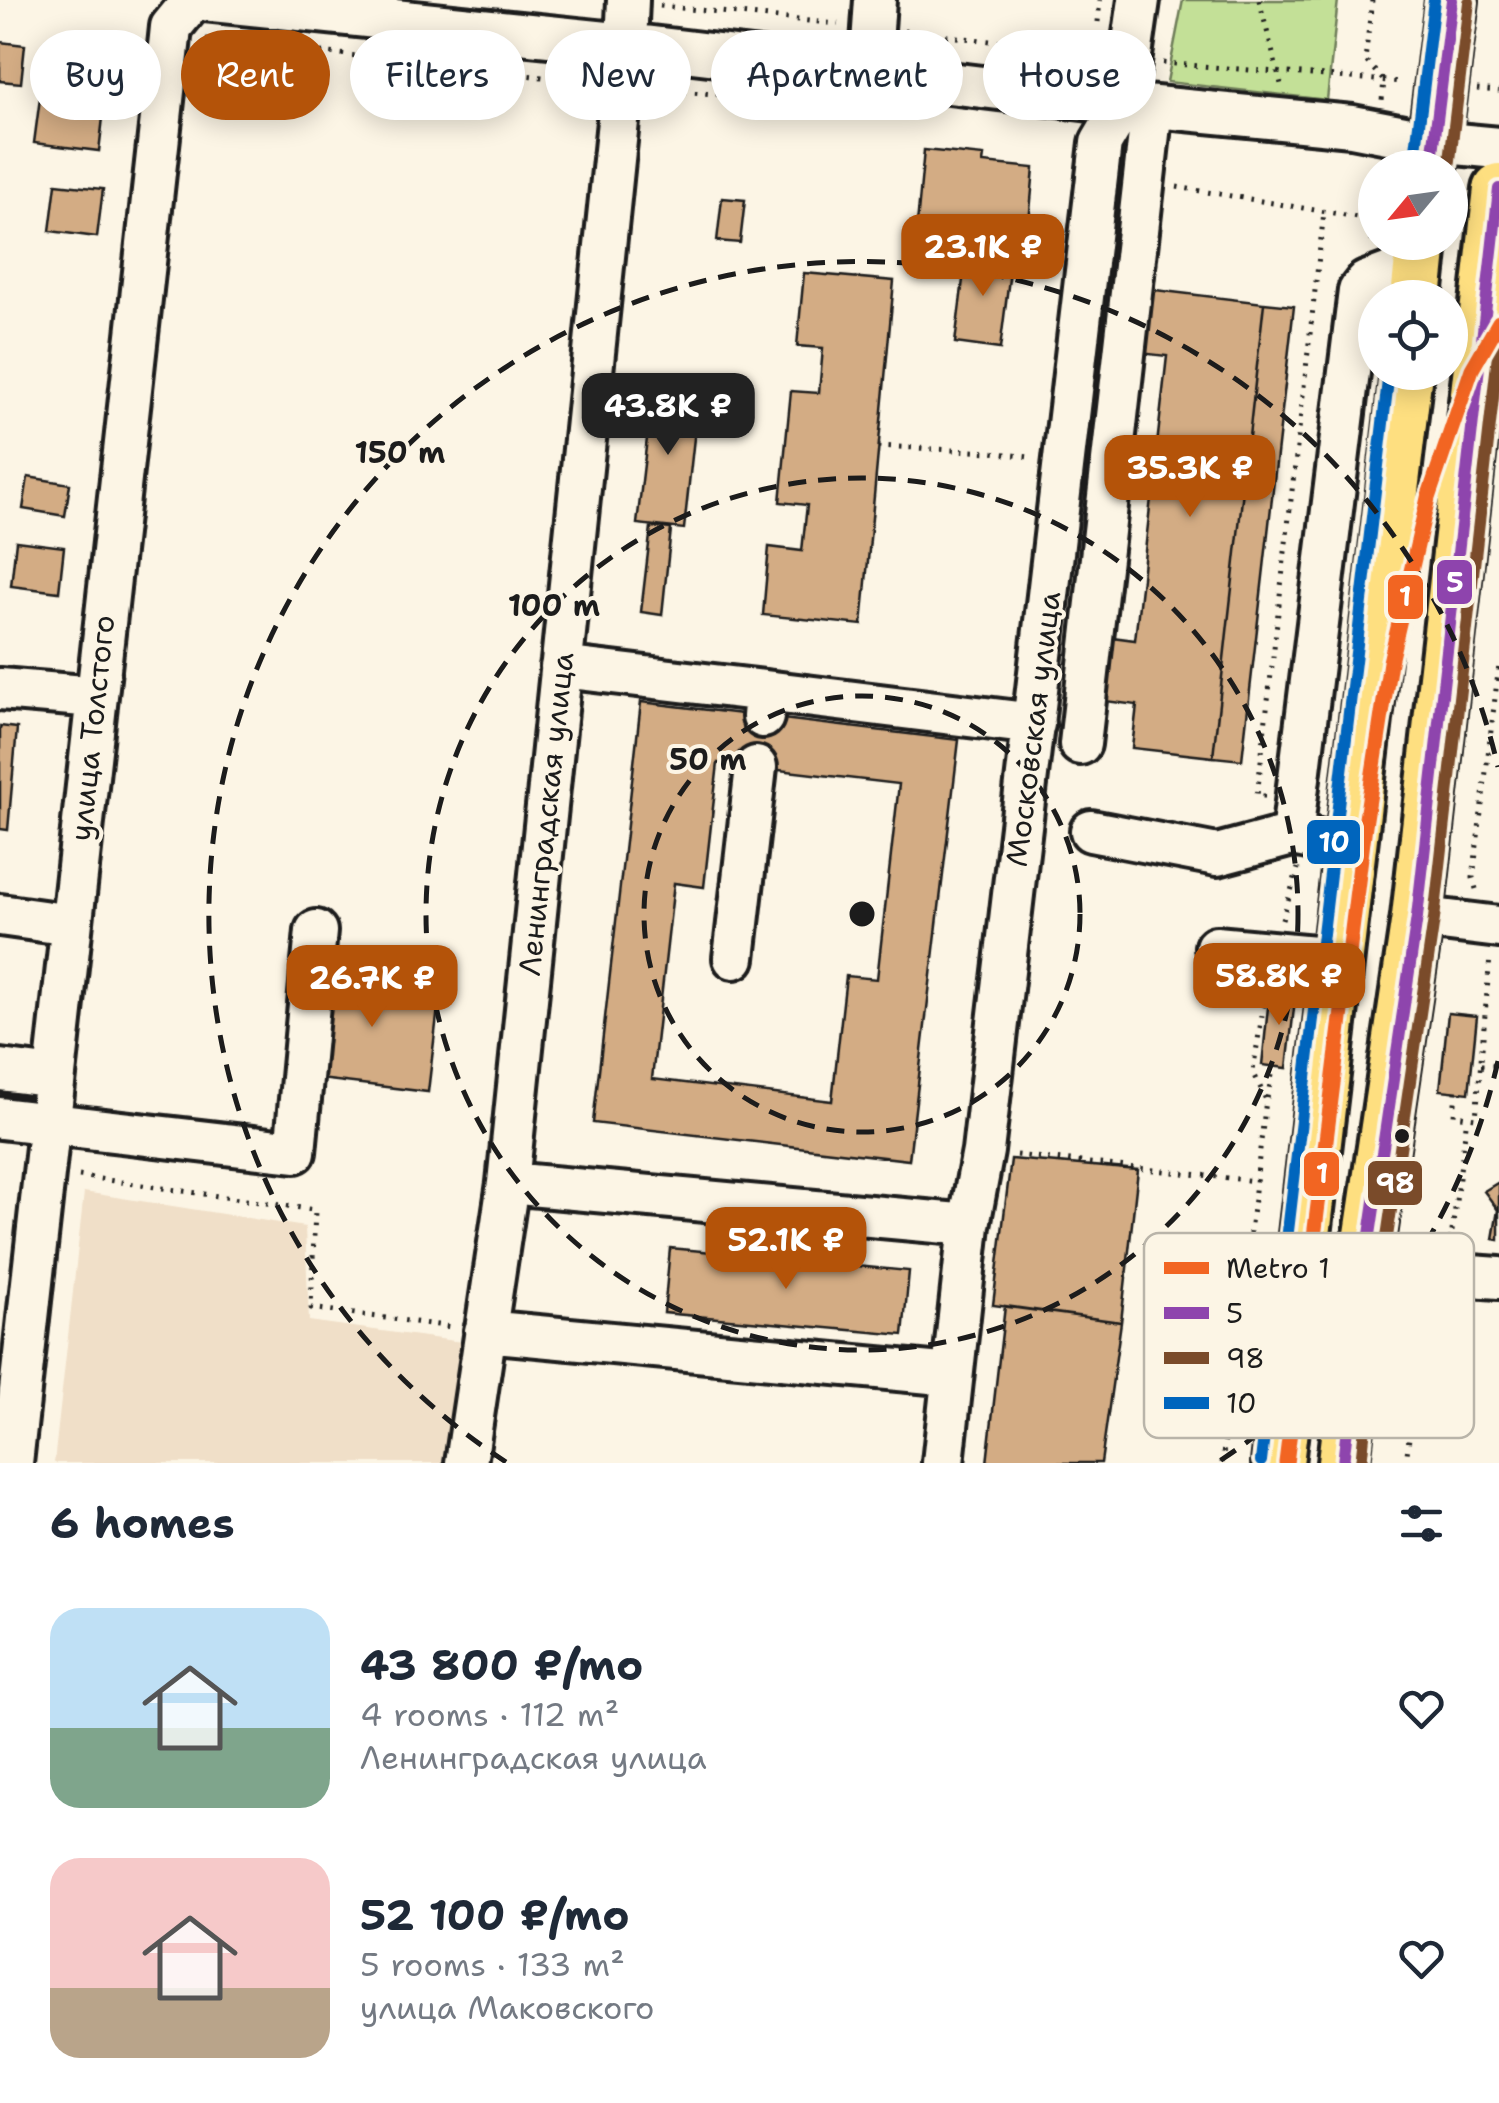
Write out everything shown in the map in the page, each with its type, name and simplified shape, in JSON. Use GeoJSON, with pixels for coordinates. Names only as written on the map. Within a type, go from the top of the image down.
{"type":"FeatureCollection","features":[{"type":"Feature","properties":{"kind":"main road"},"geometry":{"type":"LineString","coordinates":[[1433,150],[1452,0]]}},
{"type":"Feature","properties":{"kind":"main road"},"geometry":{"type":"LineString","coordinates":[[1370,1233],[1416,917],[1499,190]]}},
{"type":"Feature","properties":{"kind":"main road"},"geometry":{"type":"LineString","coordinates":[[1305,1233],[1405,390]]}},
{"type":"Feature","properties":{"kind":"main road"},"geometry":{"type":"LineString","coordinates":[[1278,1463],[1281,1438]]}},
{"type":"Feature","properties":{"kind":"main road"},"geometry":{"type":"LineString","coordinates":[[1343,1463],[1346,1438]]}},
{"type":"Feature","properties":{"kind":"street","name":"улица Толстого"},"geometry":{"type":"LineString","coordinates":[[12,1463],[171,27],[193,0]]}},
{"type":"Feature","properties":{"kind":"street"},"geometry":{"type":"LineString","coordinates":[[203,0],[545,36]]}},
{"type":"Feature","properties":{"kind":"street","name":"Ленинградская улица"},"geometry":{"type":"LineString","coordinates":[[627,30],[628,0]]}},
{"type":"Feature","properties":{"kind":"street"},"geometry":{"type":"LineString","coordinates":[[873,30],[875,0]]}},
{"type":"Feature","properties":{"kind":"street","name":"Московская улица"},"geometry":{"type":"LineString","coordinates":[[1138,0],[1138,30]]}},
{"type":"Feature","properties":{"kind":"street"},"geometry":{"type":"LineString","coordinates":[[1156,109],[1273,128],[1352,126],[1421,150]]}},
{"type":"Feature","properties":{"kind":"street","name":"Ленинградская улица"},"geometry":{"type":"LineString","coordinates":[[466,1463],[508,1183],[618,120]]}},
{"type":"Feature","properties":{"kind":"street","name":"Московская улица"},"geometry":{"type":"LineString","coordinates":[[943,1463],[968,1225],[1026,909],[1034,724],[1101,143],[1124,120]]}},
{"type":"Feature","properties":{"kind":"street"},"geometry":{"type":"LineString","coordinates":[[1080,744],[1145,182],[1139,120]]}},
{"type":"Feature","properties":{"kind":"street"},"geometry":{"type":"LineString","coordinates":[[1468,151],[1499,148]]}},
{"type":"Feature","properties":{"kind":"street"},"geometry":{"type":"LineString","coordinates":[[1295,817],[1359,291],[1366,282],[1419,268]]}},
{"type":"Feature","properties":{"kind":"street"},"geometry":{"type":"LineString","coordinates":[[562,666],[764,704],[1034,724]]}},
{"type":"Feature","properties":{"kind":"street"},"geometry":{"type":"LineString","coordinates":[[0,689],[96,696]]}},
{"type":"Feature","properties":{"kind":"street"},"geometry":{"type":"LineString","coordinates":[[734,958],[756,768]]}},
{"type":"Feature","properties":{"kind":"street"},"geometry":{"type":"LineString","coordinates":[[1091,832],[1218,855],[1295,817]]}},
{"type":"Feature","properties":{"kind":"street"},"geometry":{"type":"LineString","coordinates":[[1295,817],[1350,846]]}},
{"type":"Feature","properties":{"kind":"street"},"geometry":{"type":"LineString","coordinates":[[0,915],[70,924]]}},
{"type":"Feature","properties":{"kind":"street"},"geometry":{"type":"LineString","coordinates":[[1416,917],[1499,926]]}},
{"type":"Feature","properties":{"kind":"street"},"geometry":{"type":"LineString","coordinates":[[0,1118],[294,1152],[316,931]]}},
{"type":"Feature","properties":{"kind":"street"},"geometry":{"type":"LineString","coordinates":[[1216,947],[1337,958]]}},
{"type":"Feature","properties":{"kind":"street"},"geometry":{"type":"LineString","coordinates":[[0,1070],[54,1076]]}},
{"type":"Feature","properties":{"kind":"street"},"geometry":{"type":"LineString","coordinates":[[508,1183],[968,1225]]}},
{"type":"Feature","properties":{"kind":"street"},"geometry":{"type":"LineString","coordinates":[[1474,1276],[1499,1278]]}},
{"type":"Feature","properties":{"kind":"street"},"geometry":{"type":"LineString","coordinates":[[485,1331],[952,1374]]}},
{"type":"Feature","properties":{"kind":"path"},"geometry":{"type":"LineString","coordinates":[[1259,0],[1278,72],[1273,128]]}},
{"type":"Feature","properties":{"kind":"path"},"geometry":{"type":"LineString","coordinates":[[1162,64],[1384,81],[1365,60],[1372,0]]}},
{"type":"Feature","properties":{"kind":"path"},"geometry":{"type":"LineString","coordinates":[[170,36],[545,78]]}},
{"type":"Feature","properties":{"kind":"path"},"geometry":{"type":"LineString","coordinates":[[1145,182],[1358,217]]}},
{"type":"Feature","properties":{"kind":"path"},"geometry":{"type":"LineString","coordinates":[[1295,817],[1258,796],[1324,212]]}},
{"type":"Feature","properties":{"kind":"path"},"geometry":{"type":"LineString","coordinates":[[878,446],[1037,458]]}},
{"type":"Feature","properties":{"kind":"path"},"geometry":{"type":"LineString","coordinates":[[1481,1065],[1499,1065]]}},
{"type":"Feature","properties":{"kind":"path"},"geometry":{"type":"LineString","coordinates":[[1266,1100],[1274,1066]]}},
{"type":"Feature","properties":{"kind":"path"},"geometry":{"type":"LineString","coordinates":[[1452,1233],[1467,1116],[1454,1115],[1456,1091]]}},
{"type":"Feature","properties":{"kind":"path"},"geometry":{"type":"LineString","coordinates":[[983,1151],[1256,1181]]}},
{"type":"Feature","properties":{"kind":"path"},"geometry":{"type":"LineString","coordinates":[[44,1172],[314,1210],[311,1308],[485,1331]]}},
{"type":"Feature","properties":{"kind":"path"},"geometry":{"type":"LineString","coordinates":[[1406,1463],[1409,1438]]}},
{"type":"Feature","properties":{"kind":"shaded area"},"geometry":{"type":"Polygon","coordinates":[[[84,1192],[305,1227],[309,1321],[462,1342],[448,1463],[54,1463],[84,1192]]]}},
{"type":"Feature","properties":{"kind":"green space"},"geometry":{"type":"Polygon","coordinates":[[[1183,0],[1338,0],[1327,100],[1167,82],[1183,0]]]}},
{"type":"Feature","properties":{"kind":"building"},"geometry":{"type":"Polygon","coordinates":[[[0,42],[25,45],[21,83],[0,81],[0,42]]]}},
{"type":"Feature","properties":{"kind":"building"},"geometry":{"type":"Polygon","coordinates":[[[37,120],[103,120],[99,151],[34,143],[37,120]]]}},
{"type":"Feature","properties":{"kind":"building"},"geometry":{"type":"Polygon","coordinates":[[[924,150],[984,156],[983,163],[1034,168],[1026,255],[915,245],[924,150]]]}},
{"type":"Feature","properties":{"kind":"building"},"geometry":{"type":"Polygon","coordinates":[[[56,184],[103,189],[97,237],[50,231],[56,184]]]}},
{"type":"Feature","properties":{"kind":"building"},"geometry":{"type":"Polygon","coordinates":[[[722,198],[745,200],[740,243],[717,241],[722,198]]]}},
{"type":"Feature","properties":{"kind":"building"},"geometry":{"type":"Polygon","coordinates":[[[967,248],[1012,255],[1000,349],[955,343],[967,248]]]}},
{"type":"Feature","properties":{"kind":"building"},"geometry":{"type":"Polygon","coordinates":[[[804,273],[894,281],[862,625],[763,615],[769,547],[802,551],[807,505],[780,502],[791,391],[819,393],[823,348],[797,346],[804,273]]]}},
{"type":"Feature","properties":{"kind":"building"},"geometry":{"type":"Polygon","coordinates":[[[1147,289],[1264,303],[1213,757],[1132,748],[1137,705],[1105,701],[1112,637],[1135,640],[1167,356],[1140,353],[1147,289]]]}},
{"type":"Feature","properties":{"kind":"building"},"geometry":{"type":"Polygon","coordinates":[[[1264,303],[1294,306],[1242,760],[1213,757],[1264,303]]]}},
{"type":"Feature","properties":{"kind":"building"},"geometry":{"type":"Polygon","coordinates":[[[653,387],[699,392],[684,529],[637,524],[653,387]]]}},
{"type":"Feature","properties":{"kind":"building"},"geometry":{"type":"Polygon","coordinates":[[[28,477],[70,484],[65,516],[23,509],[28,477]]]}},
{"type":"Feature","properties":{"kind":"building"},"geometry":{"type":"Polygon","coordinates":[[[651,527],[671,529],[662,615],[641,612],[651,527]]]}},
{"type":"Feature","properties":{"kind":"building"},"geometry":{"type":"Polygon","coordinates":[[[16,541],[64,547],[59,592],[11,586],[16,541]]]}},
{"type":"Feature","properties":{"kind":"building"},"geometry":{"type":"Polygon","coordinates":[[[641,702],[959,740],[909,1160],[593,1123],[641,702]],[[718,763],[704,887],[674,883],[652,1079],[832,1101],[846,976],[877,979],[899,784],[718,763]]]}},
{"type":"Feature","properties":{"kind":"building"},"geometry":{"type":"Polygon","coordinates":[[[0,726],[17,728],[8,830],[0,829],[0,726]]]}},
{"type":"Feature","properties":{"kind":"building"},"geometry":{"type":"Polygon","coordinates":[[[316,967],[441,982],[428,1092],[303,1077],[316,967]]]}},
{"type":"Feature","properties":{"kind":"building"},"geometry":{"type":"Polygon","coordinates":[[[1270,988],[1296,991],[1287,1068],[1262,1065],[1270,988]]]}},
{"type":"Feature","properties":{"kind":"building"},"geometry":{"type":"Polygon","coordinates":[[[1448,1013],[1477,1016],[1469,1093],[1440,1090],[1448,1013]]]}},
{"type":"Feature","properties":{"kind":"building"},"geometry":{"type":"Polygon","coordinates":[[[1011,1159],[1138,1170],[1121,1322],[993,1305],[1011,1159]]]}},
{"type":"Feature","properties":{"kind":"building"},"geometry":{"type":"Polygon","coordinates":[[[1499,1182],[1499,1240],[1493,1239],[1498,1210],[1484,1191],[1499,1182]]]}},
{"type":"Feature","properties":{"kind":"building"},"geometry":{"type":"Polygon","coordinates":[[[670,1248],[909,1271],[903,1335],[664,1313],[670,1248]]]}},
{"type":"Feature","properties":{"kind":"building"},"geometry":{"type":"Polygon","coordinates":[[[1005,1306],[1121,1322],[1101,1463],[987,1463],[1005,1306]]]}},
{"type":"Feature","properties":{"kind":"metro line","name":"1"},"geometry":{"type":"LineString","coordinates":[[1314,1233],[1365,825],[1390,662],[1428,498],[1472,369],[1499,322]]}},
{"type":"Feature","properties":{"kind":"metro line","name":"1"},"geometry":{"type":"LineString","coordinates":[[1286,1463],[1289,1438]]}},
{"type":"Feature","properties":{"kind":"transit line","name":"10"},"geometry":{"type":"LineString","coordinates":[[1416,150],[1434,0]]}},
{"type":"Feature","properties":{"kind":"transit line","name":"5"},"geometry":{"type":"LineString","coordinates":[[1433,150],[1452,0]]}},
{"type":"Feature","properties":{"kind":"transit line","name":"98"},"geometry":{"type":"LineString","coordinates":[[1451,150],[1469,2]]}},
{"type":"Feature","properties":{"kind":"transit line","name":"5"},"geometry":{"type":"LineString","coordinates":[[1370,1233],[1417,917],[1499,189]]}},
{"type":"Feature","properties":{"kind":"transit line","name":"98"},"geometry":{"type":"LineString","coordinates":[[1388,1233],[1434,919],[1499,345]]}},
{"type":"Feature","properties":{"kind":"transit line","name":"10"},"geometry":{"type":"LineString","coordinates":[[1288,1233],[1387,390]]}},
{"type":"Feature","properties":{"kind":"transit line","name":"10"},"geometry":{"type":"LineString","coordinates":[[1261,1461],[1264,1438]]}},
{"type":"Feature","properties":{"kind":"transit line","name":"5"},"geometry":{"type":"LineString","coordinates":[[1343,1463],[1346,1438]]}},
{"type":"Feature","properties":{"kind":"transit line","name":"98"},"geometry":{"type":"LineString","coordinates":[[1361,1463],[1364,1438]]}}]}
